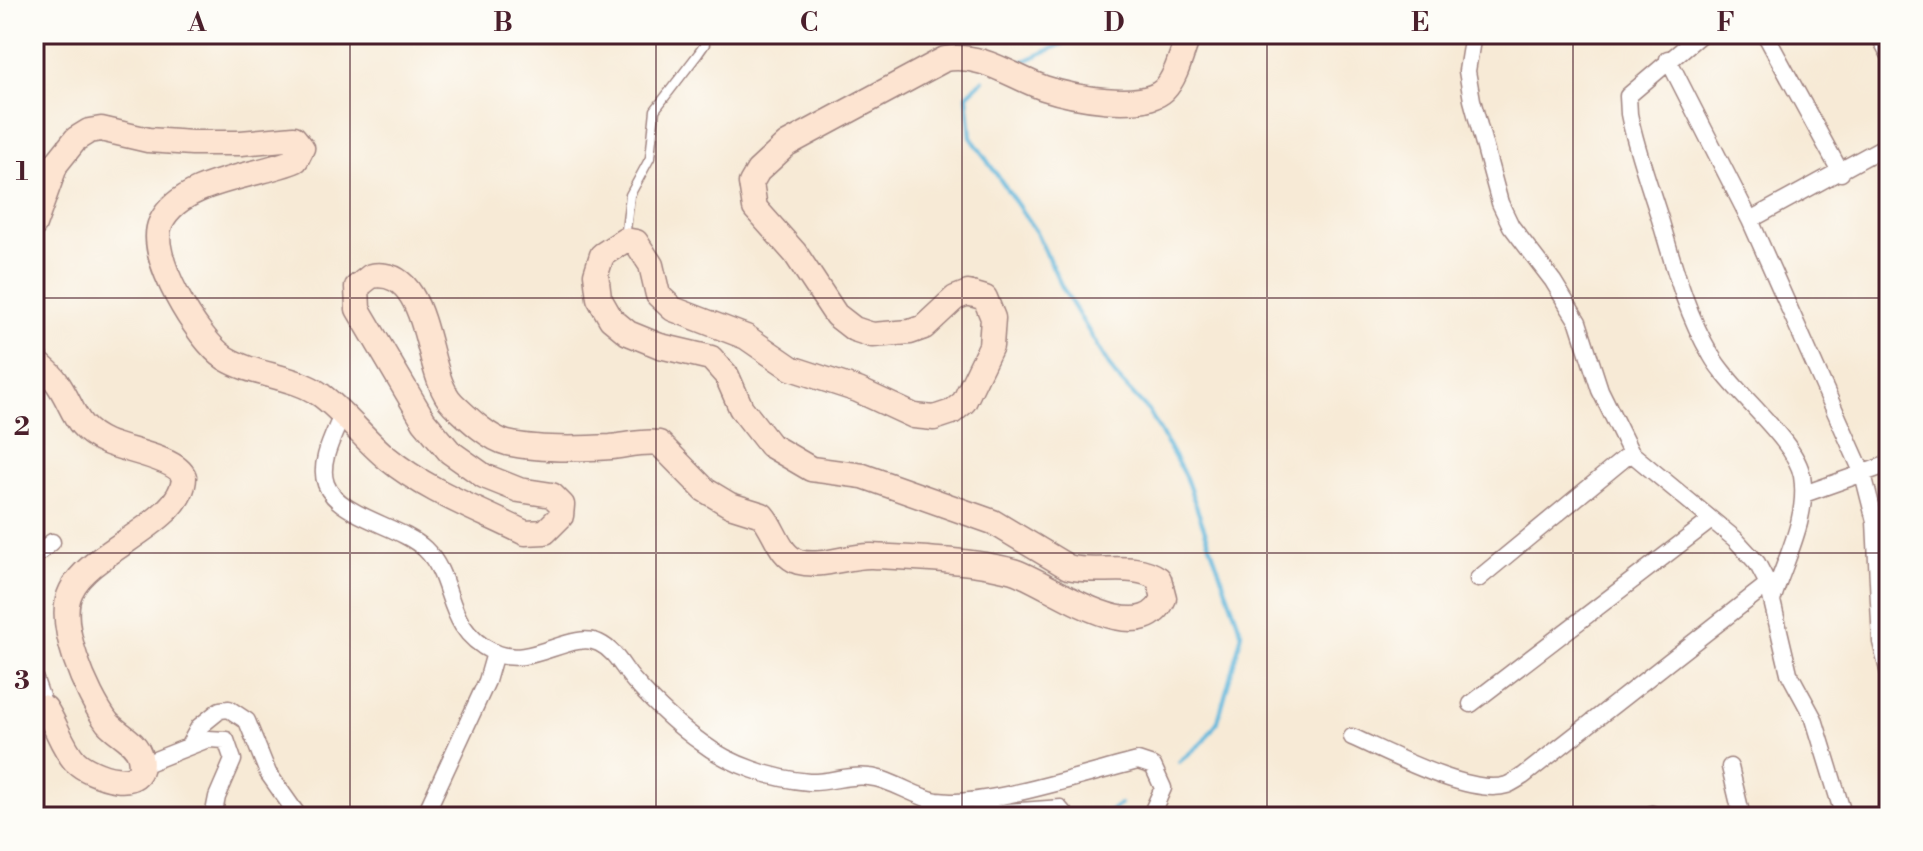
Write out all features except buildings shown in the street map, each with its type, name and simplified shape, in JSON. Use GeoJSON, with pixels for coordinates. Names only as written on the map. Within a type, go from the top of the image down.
{"type":"FeatureCollection","features":[{"type":"Feature","properties":{"kind":"street"},"geometry":{"type":"LineString","coordinates":[[34,225],[56,164],[76,139],[89,131],[114,130],[148,140],[192,143],[294,138],[302,148],[296,160],[206,187],[172,208],[161,222],[158,254],[193,321],[224,357],[319,393],[411,475],[525,533],[545,532],[561,516],[562,505],[552,495],[519,490],[484,476],[450,452],[424,421],[358,309],[357,287],[364,279],[379,274],[392,277],[409,293],[424,323],[443,390],[451,402],[499,439],[586,448],[659,443],[705,490],[730,505],[762,515],[786,554],[796,561],[808,563],[871,556],[970,565],[1032,578],[1071,601],[1107,615],[1140,620],[1160,609],[1164,589],[1150,572],[1068,567],[993,522],[863,476],[811,469],[791,460],[770,445],[750,421],[727,376],[711,358],[628,333],[611,319],[599,298],[596,274],[602,255],[625,240],[636,242],[645,252],[658,295],[673,309],[746,337],[791,368],[858,390],[914,416],[934,418],[952,412],[964,402],[991,346],[993,318],[985,298],[968,293],[955,298],[924,327],[910,332],[872,335],[854,329],[836,315],[795,253],[755,208],[751,183],[758,171],[787,144],[945,59],[973,58],[1044,88],[1132,102],[1150,99],[1163,91],[1189,34]]}},
{"type":"Feature","properties":{"kind":"street"},"geometry":{"type":"LineString","coordinates":[[1473,34],[1467,71],[1500,203],[1518,239],[1553,281],[1578,322],[1600,390],[1631,453],[1757,563],[1770,592],[1789,673],[1814,719],[1844,817]]}},
{"type":"Feature","properties":{"kind":"street"},"geometry":{"type":"LineString","coordinates":[[1352,737],[1450,778],[1485,787],[1506,786],[1770,592],[1792,548],[1804,494],[1802,472],[1790,450],[1713,358],[1680,284],[1632,130],[1628,96],[1701,34]]}},
{"type":"Feature","properties":{"kind":"street"},"geometry":{"type":"LineString","coordinates":[[1765,34],[1841,173]]}},
{"type":"Feature","properties":{"kind":"street"},"geometry":{"type":"LineString","coordinates":[[1878,34],[1889,54]]}},
{"type":"Feature","properties":{"kind":"street"},"geometry":{"type":"LineString","coordinates":[[1668,59],[1750,220],[1863,474],[1875,521],[1881,642],[1889,674]]}},
{"type":"Feature","properties":{"kind":"street"},"geometry":{"type":"LineString","coordinates":[[1750,220],[1841,173],[1889,144]]}},
{"type":"Feature","properties":{"kind":"street"},"geometry":{"type":"LineString","coordinates":[[34,359],[53,376],[75,419],[88,431],[134,454],[176,465],[184,477],[182,491],[168,508],[84,572],[66,604],[71,638],[93,700],[108,723],[134,746],[140,766]]}},
{"type":"Feature","properties":{"kind":"street"},"geometry":{"type":"LineString","coordinates":[[342,415],[324,462],[325,482],[333,497],[369,519],[413,537],[430,554],[455,615],[469,635],[495,653],[521,657],[580,641],[595,641],[608,648],[635,683],[703,744],[755,771],[811,782],[844,776],[872,777],[935,800],[965,802],[1138,761],[1153,766],[1163,788],[1150,817]]}},
{"type":"Feature","properties":{"kind":"street"},"geometry":{"type":"LineString","coordinates":[[1478,579],[1631,453]]}},
{"type":"Feature","properties":{"kind":"street"},"geometry":{"type":"LineString","coordinates":[[1804,494],[1889,464]]}},
{"type":"Feature","properties":{"kind":"street"},"geometry":{"type":"LineString","coordinates":[[1471,704],[1710,521]]}},
{"type":"Feature","properties":{"kind":"street"},"geometry":{"type":"LineString","coordinates":[[34,557],[52,542]]}},
{"type":"Feature","properties":{"kind":"street"},"geometry":{"type":"LineString","coordinates":[[424,817],[487,681],[495,653]]}},
{"type":"Feature","properties":{"kind":"street"},"geometry":{"type":"LineString","coordinates":[[34,677],[39,706],[73,759],[91,774],[107,780],[123,780],[134,775],[140,766],[188,747],[218,738],[226,740],[233,760],[217,797],[213,817]]}},
{"type":"Feature","properties":{"kind":"street"},"geometry":{"type":"LineString","coordinates":[[188,747],[208,717],[220,710],[239,714],[247,721],[268,773],[299,817]]}},
{"type":"Feature","properties":{"kind":"street"},"geometry":{"type":"LineString","coordinates":[[1730,767],[1742,817]]}},
{"type":"Feature","properties":{"kind":"lane"},"geometry":{"type":"LineString","coordinates":[[625,240],[630,195],[652,149],[655,110],[705,44],[705,34]]}},
{"type":"Feature","properties":{"kind":"lane"},"geometry":{"type":"LineString","coordinates":[[965,802],[992,809],[1061,804],[1072,817]]}},
{"type":"Feature","properties":{"kind":"waterway"},"geometry":{"type":"LineString","coordinates":[[1020,63],[1085,34]]}},
{"type":"Feature","properties":{"kind":"waterway"},"geometry":{"type":"LineString","coordinates":[[983,80],[967,95],[971,137],[1036,232],[1062,287],[1115,375],[1150,413],[1186,478],[1242,634],[1218,721],[1203,742],[1179,762]]}},
{"type":"Feature","properties":{"kind":"waterway"},"geometry":{"type":"LineString","coordinates":[[1103,817],[1120,804]]}}]}
